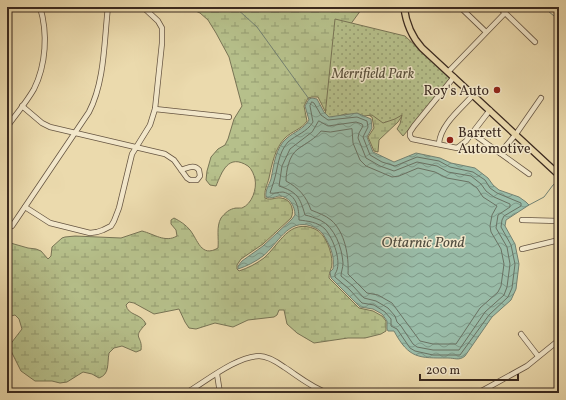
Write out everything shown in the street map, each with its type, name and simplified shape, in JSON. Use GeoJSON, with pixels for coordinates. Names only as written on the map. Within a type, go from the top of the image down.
{"type":"FeatureCollection","features":[{"type":"Feature","properties":{"kind":"main road"},"geometry":{"type":"LineString","coordinates":[[404,7],[408,26],[418,43],[559,175]]}},
{"type":"Feature","properties":{"kind":"street"},"geometry":{"type":"LineString","coordinates":[[7,127],[37,83],[43,60],[45,30],[40,7]]}},
{"type":"Feature","properties":{"kind":"street"},"geometry":{"type":"LineString","coordinates":[[12,226],[89,112],[98,94],[108,7]]}},
{"type":"Feature","properties":{"kind":"street"},"geometry":{"type":"LineString","coordinates":[[25,208],[50,223],[90,233],[104,230],[111,226],[114,221],[132,154],[150,125],[155,109],[162,43],[162,28],[158,21],[143,7]]}},
{"type":"Feature","properties":{"kind":"street"},"geometry":{"type":"LineString","coordinates":[[460,7],[486,32]]}},
{"type":"Feature","properties":{"kind":"street"},"geometry":{"type":"LineString","coordinates":[[499,7],[535,42]]}},
{"type":"Feature","properties":{"kind":"street"},"geometry":{"type":"LineString","coordinates":[[448,72],[505,13]]}},
{"type":"Feature","properties":{"kind":"street"},"geometry":{"type":"LineString","coordinates":[[454,77],[414,126],[410,132],[412,139],[439,143],[457,148],[463,144],[490,110]]}},
{"type":"Feature","properties":{"kind":"street"},"geometry":{"type":"LineString","coordinates":[[439,143],[445,126],[473,95]]}},
{"type":"Feature","properties":{"kind":"street"},"geometry":{"type":"LineString","coordinates":[[500,153],[516,134],[541,98]]}},
{"type":"Feature","properties":{"kind":"street"},"geometry":{"type":"LineString","coordinates":[[22,106],[42,124],[168,155],[181,170]]}},
{"type":"Feature","properties":{"kind":"street"},"geometry":{"type":"LineString","coordinates":[[155,109],[229,117]]}},
{"type":"Feature","properties":{"kind":"street"},"geometry":{"type":"LineString","coordinates":[[472,133],[529,174]]}},
{"type":"Feature","properties":{"kind":"street"},"geometry":{"type":"LineString","coordinates":[[522,220],[559,221]]}},
{"type":"Feature","properties":{"kind":"street"},"geometry":{"type":"LineString","coordinates":[[522,249],[559,240]]}},
{"type":"Feature","properties":{"kind":"street"},"geometry":{"type":"LineString","coordinates":[[521,334],[538,356]]}},
{"type":"Feature","properties":{"kind":"street"},"geometry":{"type":"LineString","coordinates":[[478,393],[527,366],[559,340]]}},
{"type":"Feature","properties":{"kind":"street"},"geometry":{"type":"LineString","coordinates":[[186,393],[217,374],[246,359],[259,356],[265,357],[282,366],[311,386],[328,393]]}},
{"type":"Feature","properties":{"kind":"street"},"geometry":{"type":"LineString","coordinates":[[217,374],[220,393]]}},
{"type":"Feature","properties":{"kind":"green space"},"geometry":{"type":"Polygon","coordinates":[[[187,7],[361,7],[361,10],[350,25],[399,106],[402,116],[398,122],[379,140],[378,152],[374,151],[368,137],[374,128],[372,117],[361,112],[346,112],[330,115],[325,111],[318,97],[308,98],[304,106],[307,121],[285,138],[276,151],[265,193],[265,198],[267,199],[281,198],[287,200],[291,205],[293,212],[291,218],[263,244],[241,259],[237,265],[237,269],[239,271],[246,269],[264,258],[286,234],[292,230],[298,227],[315,229],[319,231],[325,239],[330,249],[332,267],[329,278],[359,308],[373,311],[382,316],[386,321],[386,331],[381,334],[365,338],[348,338],[314,343],[297,333],[287,324],[284,310],[279,310],[277,315],[274,317],[248,320],[233,327],[215,323],[196,329],[189,328],[179,309],[154,314],[134,303],[129,302],[126,305],[127,309],[144,320],[146,324],[138,335],[141,342],[141,350],[136,352],[122,346],[114,348],[109,353],[108,365],[105,374],[99,378],[92,374],[83,372],[67,382],[60,383],[52,381],[35,381],[21,371],[9,346],[22,329],[19,319],[15,315],[7,317],[7,242],[41,251],[48,259],[51,256],[52,247],[65,237],[121,238],[142,231],[168,239],[173,238],[177,236],[176,230],[171,224],[171,220],[174,218],[188,228],[204,249],[212,251],[218,248],[218,229],[221,218],[231,209],[246,206],[253,196],[255,179],[252,170],[248,166],[241,163],[235,162],[227,166],[223,170],[216,186],[210,185],[206,180],[211,157],[218,149],[225,145],[234,119],[242,106],[229,57],[216,33],[208,20],[200,13],[187,7]]]}},
{"type":"Feature","properties":{"kind":"green space","name":"Merrifield Park"},"geometry":{"type":"Polygon","coordinates":[[[335,19],[405,36],[451,79],[403,136],[397,129],[402,115],[383,123],[372,115],[364,116],[345,114],[330,119],[325,116],[335,19]]]}},
{"type":"Feature","properties":{"kind":"water","name":"Ottarnic Pond"},"geometry":{"type":"Polygon","coordinates":[[[309,99],[317,99],[324,112],[329,117],[357,113],[371,119],[372,128],[367,137],[373,152],[394,162],[416,153],[475,168],[488,178],[499,190],[519,197],[529,205],[506,220],[505,226],[515,244],[519,264],[516,289],[511,300],[492,317],[463,358],[429,358],[410,352],[399,340],[394,331],[388,331],[387,321],[382,314],[373,309],[360,307],[331,278],[330,272],[333,269],[333,255],[330,246],[322,233],[318,229],[311,226],[303,224],[290,229],[263,256],[251,264],[238,269],[238,266],[242,261],[263,246],[295,215],[293,205],[286,198],[283,196],[271,198],[266,197],[266,192],[271,179],[277,152],[287,138],[302,128],[309,120],[305,106],[309,99]]]}},
{"type":"Feature","properties":{"kind":"waterway"},"geometry":{"type":"LineString","coordinates":[[235,7],[257,27],[309,99]]}},
{"type":"Feature","properties":{"kind":"waterway"},"geometry":{"type":"LineString","coordinates":[[543,7],[559,20]]}},
{"type":"Feature","properties":{"kind":"waterway"},"geometry":{"type":"LineString","coordinates":[[529,205],[544,197],[557,182]]}},
{"type":"Feature","properties":{"kind":"place","name":"Roy's Auto"},"geometry":{"type":"Point","coordinates":[497,90]}},
{"type":"Feature","properties":{"kind":"place","name":"Barrett Automotive"},"geometry":{"type":"Point","coordinates":[450,140]}}]}
